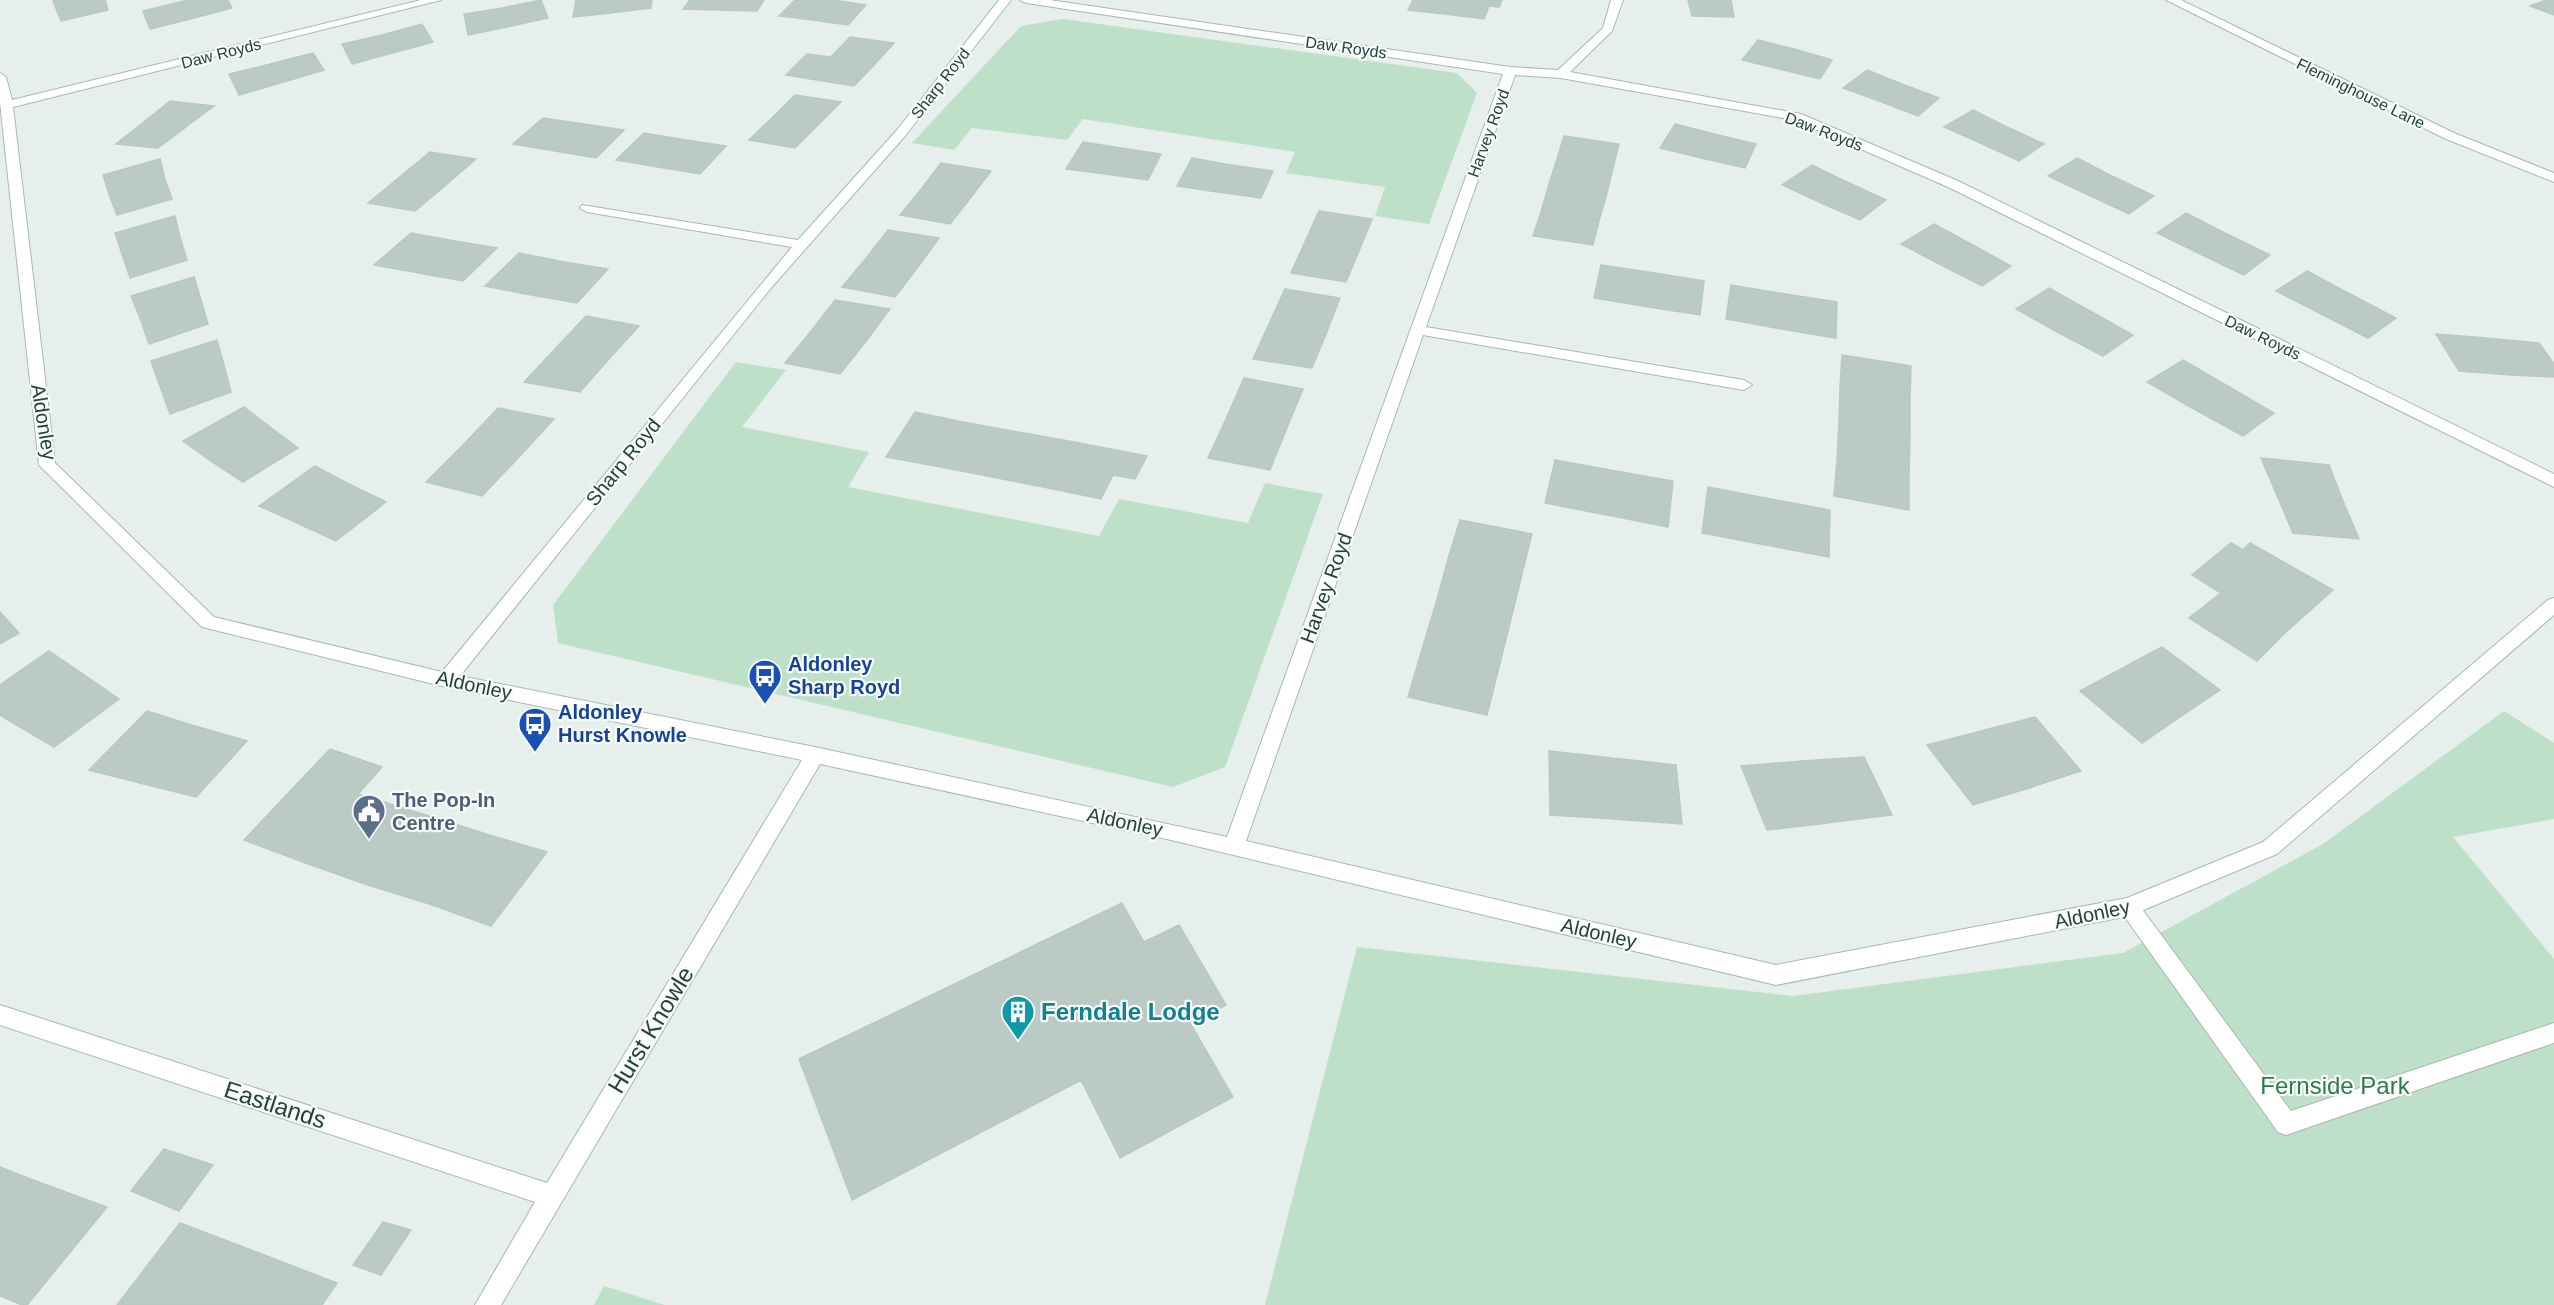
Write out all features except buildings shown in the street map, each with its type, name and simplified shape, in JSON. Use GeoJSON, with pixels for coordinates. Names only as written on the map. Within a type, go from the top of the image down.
{"type":"FeatureCollection","features":[{"type":"Feature","properties":{"kind":"street","name":"Daw Royds"},"geometry":{"type":"LineString","coordinates":[[7,105],[435,0]]}},
{"type":"Feature","properties":{"kind":"street","name":"Sharp Royd"},"geometry":{"type":"LineString","coordinates":[[446,680],[802,245],[901,133],[1005,0]]}},
{"type":"Feature","properties":{"kind":"street","name":"Daw Royds"},"geometry":{"type":"LineString","coordinates":[[1026,0],[1510,71],[1561,74],[1797,117],[1953,184],[2554,480]]}},
{"type":"Feature","properties":{"kind":"street"},"geometry":{"type":"LineString","coordinates":[[1561,74],[1608,29],[1617,0]]}},
{"type":"Feature","properties":{"kind":"street","name":"Fleminghouse Lane"},"geometry":{"type":"LineString","coordinates":[[2172,0],[2450,136],[2554,178]]}},
{"type":"Feature","properties":{"kind":"street","name":"Harvey Royd"},"geometry":{"type":"LineString","coordinates":[[1234,846],[1510,71]]}},
{"type":"Feature","properties":{"kind":"street","name":"Aldonley"},"geometry":{"type":"LineString","coordinates":[[0,77],[7,105],[47,465],[207,622],[446,680],[815,755],[1234,846],[1776,975],[2129,908],[2270,848],[2554,605]]}},
{"type":"Feature","properties":{"kind":"street"},"geometry":{"type":"LineString","coordinates":[[587,208],[802,245]]}},
{"type":"Feature","properties":{"kind":"street"},"geometry":{"type":"LineString","coordinates":[[1418,330],[1744,385]]}},
{"type":"Feature","properties":{"kind":"street","name":"Hurst Knowle"},"geometry":{"type":"LineString","coordinates":[[487,1305],[815,755]]}},
{"type":"Feature","properties":{"kind":"street"},"geometry":{"type":"LineString","coordinates":[[2129,908],[2286,1124],[2554,1033]]}},
{"type":"Feature","properties":{"kind":"street","name":"Eastlands"},"geometry":{"type":"LineString","coordinates":[[0,1015],[551,1196]]}},
{"type":"Feature","properties":{"kind":"green space"},"geometry":{"type":"Polygon","coordinates":[[[1063,19],[1457,73],[1477,93],[1429,224],[1375,216],[1385,187],[1286,173],[1295,152],[1083,119],[1067,140],[972,128],[954,150],[912,143],[1021,26],[1063,19]]]}},
{"type":"Feature","properties":{"kind":"green space"},"geometry":{"type":"Polygon","coordinates":[[[736,362],[786,370],[742,427],[869,452],[848,487],[1099,536],[1119,499],[1248,523],[1265,483],[1323,494],[1225,767],[1173,787],[558,643],[553,605],[736,362]]]}},
{"type":"Feature","properties":{"kind":"green space","name":"Fernside Park"},"geometry":{"type":"Polygon","coordinates":[[[2504,711],[2554,743],[2554,819],[2453,837],[2554,959],[2554,1305],[1265,1305],[1357,947],[1793,996],[2123,953],[2323,844],[2504,711]]]}},
{"type":"Feature","properties":{"kind":"green space"},"geometry":{"type":"Polygon","coordinates":[[[604,1286],[665,1305],[594,1305],[604,1286]]]}},
{"type":"Feature","properties":{"kind":"place","name":"Aldonley Sharp Royd"},"geometry":{"type":"Point","coordinates":[765,705]}},
{"type":"Feature","properties":{"kind":"place","name":"Aldonley Hurst Knowle"},"geometry":{"type":"Point","coordinates":[535,753]}},
{"type":"Feature","properties":{"kind":"place","name":"The Pop-In Centre"},"geometry":{"type":"Point","coordinates":[369,840]}},
{"type":"Feature","properties":{"kind":"place","name":"Ferndale Lodge"},"geometry":{"type":"Point","coordinates":[1018,1041]}}]}
